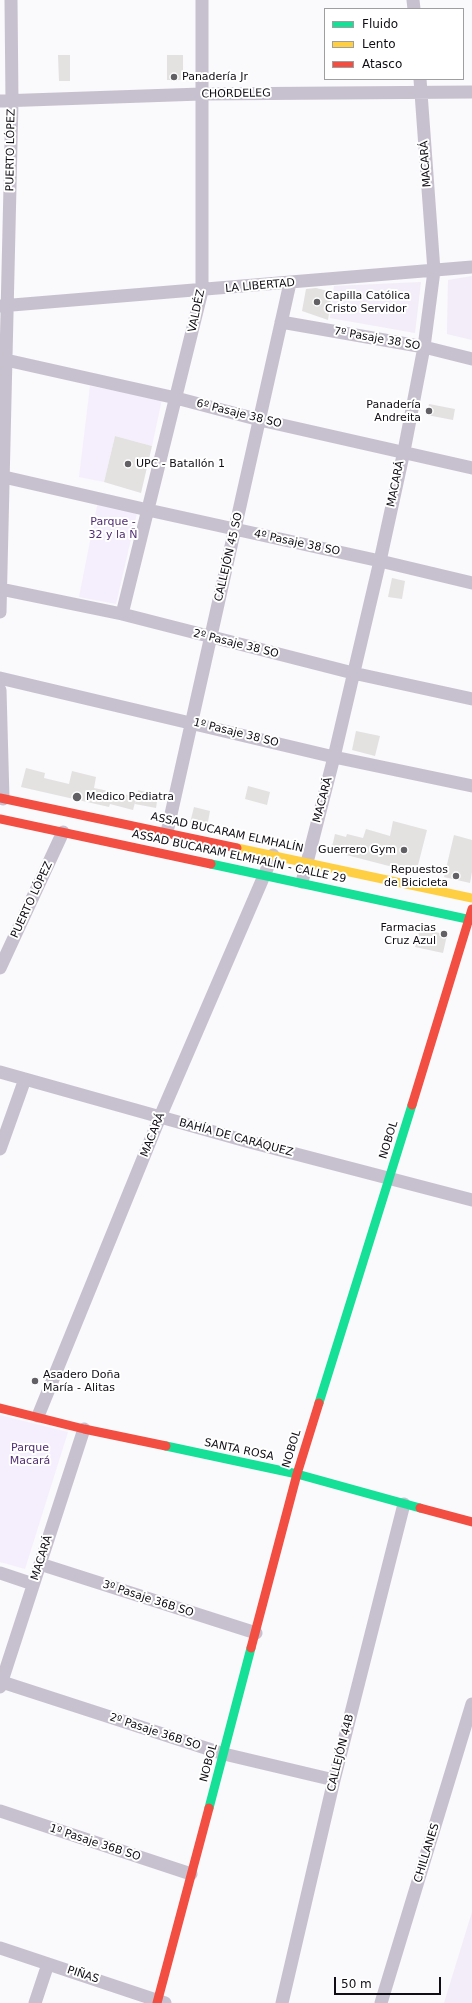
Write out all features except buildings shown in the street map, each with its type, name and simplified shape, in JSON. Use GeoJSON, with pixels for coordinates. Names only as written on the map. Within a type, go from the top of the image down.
{"type":"FeatureCollection","features":[{"type":"Feature","properties":{"kind":"street","name":"PUERTO LÓPEZ"},"geometry":{"type":"LineString","coordinates":[[0,612],[3,400],[6,360],[4,306],[6,102],[11,0]]}},
{"type":"Feature","properties":{"kind":"street","name":"VALDÉZ"},"geometry":{"type":"LineString","coordinates":[[122,614],[202,291],[202,0]]}},
{"type":"Feature","properties":{"kind":"street","name":"MACARÁ"},"geometry":{"type":"LineString","coordinates":[[302,882],[334,757],[380,560],[404,451],[424,348],[434,270],[420,80]]}},
{"type":"Feature","properties":{"kind":"street","name":"CHORDELEG"},"geometry":{"type":"LineString","coordinates":[[6,102],[201,94],[472,92]]}},
{"type":"Feature","properties":{"kind":"street","name":"LA LIBERTAD"},"geometry":{"type":"LineString","coordinates":[[4,306],[472,268]]}},
{"type":"Feature","properties":{"kind":"street","name":"CALLEJÓN 45 SO"},"geometry":{"type":"LineString","coordinates":[[168,832],[290,283]]}},
{"type":"Feature","properties":{"kind":"street","name":"7º Pasaje 38 SO"},"geometry":{"type":"LineString","coordinates":[[282,322],[472,358]]}},
{"type":"Feature","properties":{"kind":"street","name":"6º Pasaje 38 SO"},"geometry":{"type":"LineString","coordinates":[[6,360],[176,398],[260,420],[404,451],[472,468]]}},
{"type":"Feature","properties":{"kind":"street","name":"4º Pasaje 38 SO"},"geometry":{"type":"LineString","coordinates":[[2,476],[148,510],[380,560],[472,583]]}},
{"type":"Feature","properties":{"kind":"street","name":"2º Pasaje 38 SO"},"geometry":{"type":"LineString","coordinates":[[1,589],[122,614],[211,638],[353,673],[472,698]]}},
{"type":"Feature","properties":{"kind":"street","name":"1º Pasaje 38 SO"},"geometry":{"type":"LineString","coordinates":[[0,678],[192,722],[334,757],[472,786]]}},
{"type":"Feature","properties":{"kind":"street"},"geometry":{"type":"LineString","coordinates":[[0,690],[2,798]]}},
{"type":"Feature","properties":{"kind":"street","name":"ASSAD BUCARAM ELMHALÍN"},"geometry":{"type":"LineString","coordinates":[[2,798],[168,832],[472,898]]}},
{"type":"Feature","properties":{"kind":"street","name":"ASSAD BUCARAM ELMHALÍN - CALLE 29"},"geometry":{"type":"LineString","coordinates":[[0,819],[302,882],[470,920]]}},
{"type":"Feature","properties":{"kind":"street","name":"PUERTO LÓPEZ"},"geometry":{"type":"LineString","coordinates":[[0,968],[63,832]]}},
{"type":"Feature","properties":{"kind":"street","name":"MACARÁ"},"geometry":{"type":"LineString","coordinates":[[38,1416],[160,1117],[272,855]]}},
{"type":"Feature","properties":{"kind":"street","name":"NOBOL"},"geometry":{"type":"LineString","coordinates":[[161,2002],[191,1874],[297,1474],[472,910]]}},
{"type":"Feature","properties":{"kind":"street","name":"BAHÍA DE CARÁQUEZ"},"geometry":{"type":"LineString","coordinates":[[0,1072],[160,1117],[472,1200]]}},
{"type":"Feature","properties":{"kind":"street"},"geometry":{"type":"LineString","coordinates":[[0,1149],[25,1079]]}},
{"type":"Feature","properties":{"kind":"street","name":"SANTA ROSA"},"geometry":{"type":"LineString","coordinates":[[0,1408],[38,1416],[84,1429],[297,1474],[472,1522]]}},
{"type":"Feature","properties":{"kind":"street","name":"MACARÁ"},"geometry":{"type":"LineString","coordinates":[[1,1684],[84,1429]]}},
{"type":"Feature","properties":{"kind":"street","name":"CALLEJÓN 44B"},"geometry":{"type":"LineString","coordinates":[[282,2003],[334,1780],[404,1504]]}},
{"type":"Feature","properties":{"kind":"street","name":"3º Pasaje 36B SO"},"geometry":{"type":"LineString","coordinates":[[40,1564],[256,1633]]}},
{"type":"Feature","properties":{"kind":"street"},"geometry":{"type":"LineString","coordinates":[[0,1573],[34,1584]]}},
{"type":"Feature","properties":{"kind":"street","name":"2º Pasaje 36B SO"},"geometry":{"type":"LineString","coordinates":[[1,1684],[224,1754],[334,1780]]}},
{"type":"Feature","properties":{"kind":"street","name":"CHILLANES"},"geometry":{"type":"LineString","coordinates":[[381,2003],[472,1704]]}},
{"type":"Feature","properties":{"kind":"street","name":"1º Pasaje 36B SO"},"geometry":{"type":"LineString","coordinates":[[0,1811],[191,1874]]}},
{"type":"Feature","properties":{"kind":"street","name":"PIÑAS"},"geometry":{"type":"LineString","coordinates":[[0,1948],[161,2002]]}},
{"type":"Feature","properties":{"kind":"street"},"geometry":{"type":"LineString","coordinates":[[35,2003],[48,1964]]}},
{"type":"Feature","properties":{"kind":"shaded area"},"geometry":{"type":"Polygon","coordinates":[[[472,276],[472,340],[447,334],[448,280],[472,276]]]}},
{"type":"Feature","properties":{"kind":"shaded area"},"geometry":{"type":"Polygon","coordinates":[[[421,282],[415,333],[330,318],[334,286],[421,282]]]}},
{"type":"Feature","properties":{"kind":"shaded area"},"geometry":{"type":"Polygon","coordinates":[[[472,1912],[472,2003],[444,2003],[472,1912]]]}},
{"type":"Feature","properties":{"kind":"green space"},"geometry":{"type":"Polygon","coordinates":[[[90,386],[162,399],[152,446],[115,436],[104,482],[79,477],[90,386]]]}},
{"type":"Feature","properties":{"kind":"green space","name":"Parque - 32 y la Ñ"},"geometry":{"type":"Polygon","coordinates":[[[98,501],[137,513],[116,604],[79,597],[98,501]]]}},
{"type":"Feature","properties":{"kind":"green space","name":"Parque Macará"},"geometry":{"type":"Polygon","coordinates":[[[0,1415],[68,1432],[25,1569],[0,1562],[0,1415]]]}},
{"type":"Feature","properties":{"kind":"traffic: fast"},"geometry":{"type":"LineString","coordinates":[[211,864],[472,920]]}},
{"type":"Feature","properties":{"kind":"traffic: fast"},"geometry":{"type":"LineString","coordinates":[[319,1403],[412,1105]]}},
{"type":"Feature","properties":{"kind":"traffic: fast"},"geometry":{"type":"LineString","coordinates":[[166,1446],[297,1474],[420,1508]]}},
{"type":"Feature","properties":{"kind":"traffic: fast"},"geometry":{"type":"LineString","coordinates":[[209,1808],[251,1648]]}},
{"type":"Feature","properties":{"kind":"traffic: slow"},"geometry":{"type":"LineString","coordinates":[[237,848],[472,898]]}},
{"type":"Feature","properties":{"kind":"traffic: jam"},"geometry":{"type":"LineString","coordinates":[[0,798],[237,848]]}},
{"type":"Feature","properties":{"kind":"traffic: jam"},"geometry":{"type":"LineString","coordinates":[[0,819],[211,864]]}},
{"type":"Feature","properties":{"kind":"traffic: jam"},"geometry":{"type":"LineString","coordinates":[[412,1105],[472,909]]}},
{"type":"Feature","properties":{"kind":"traffic: jam"},"geometry":{"type":"LineString","coordinates":[[251,1648],[297,1474],[319,1403]]}},
{"type":"Feature","properties":{"kind":"traffic: jam"},"geometry":{"type":"LineString","coordinates":[[0,1408],[84,1429],[166,1446]]}},
{"type":"Feature","properties":{"kind":"traffic: jam"},"geometry":{"type":"LineString","coordinates":[[420,1508],[472,1522]]}},
{"type":"Feature","properties":{"kind":"traffic: jam"},"geometry":{"type":"LineString","coordinates":[[157,2003],[209,1808]]}},
{"type":"Feature","properties":{"kind":"place","name":"Panadería Jr"},"geometry":{"type":"Point","coordinates":[174,77]}},
{"type":"Feature","properties":{"kind":"place","name":"Capilla Católica Cristo Servidor"},"geometry":{"type":"Point","coordinates":[317,302]}},
{"type":"Feature","properties":{"kind":"place","name":"Panadería Andreita"},"geometry":{"type":"Point","coordinates":[429,411]}},
{"type":"Feature","properties":{"kind":"place","name":"UPC - Batallón 1"},"geometry":{"type":"Point","coordinates":[128,464]}},
{"type":"Feature","properties":{"kind":"place","name":"Medico Pediatra"},"geometry":{"type":"Point","coordinates":[77,797]}},
{"type":"Feature","properties":{"kind":"place","name":"Guerrero Gym"},"geometry":{"type":"Point","coordinates":[404,850]}},
{"type":"Feature","properties":{"kind":"place","name":"Repuestos de Bicicleta"},"geometry":{"type":"Point","coordinates":[456,876]}},
{"type":"Feature","properties":{"kind":"place","name":"Farmacias Cruz Azul"},"geometry":{"type":"Point","coordinates":[444,934]}},
{"type":"Feature","properties":{"kind":"place","name":"Asadero Doña María - Alitas"},"geometry":{"type":"Point","coordinates":[35,1381]}}]}
